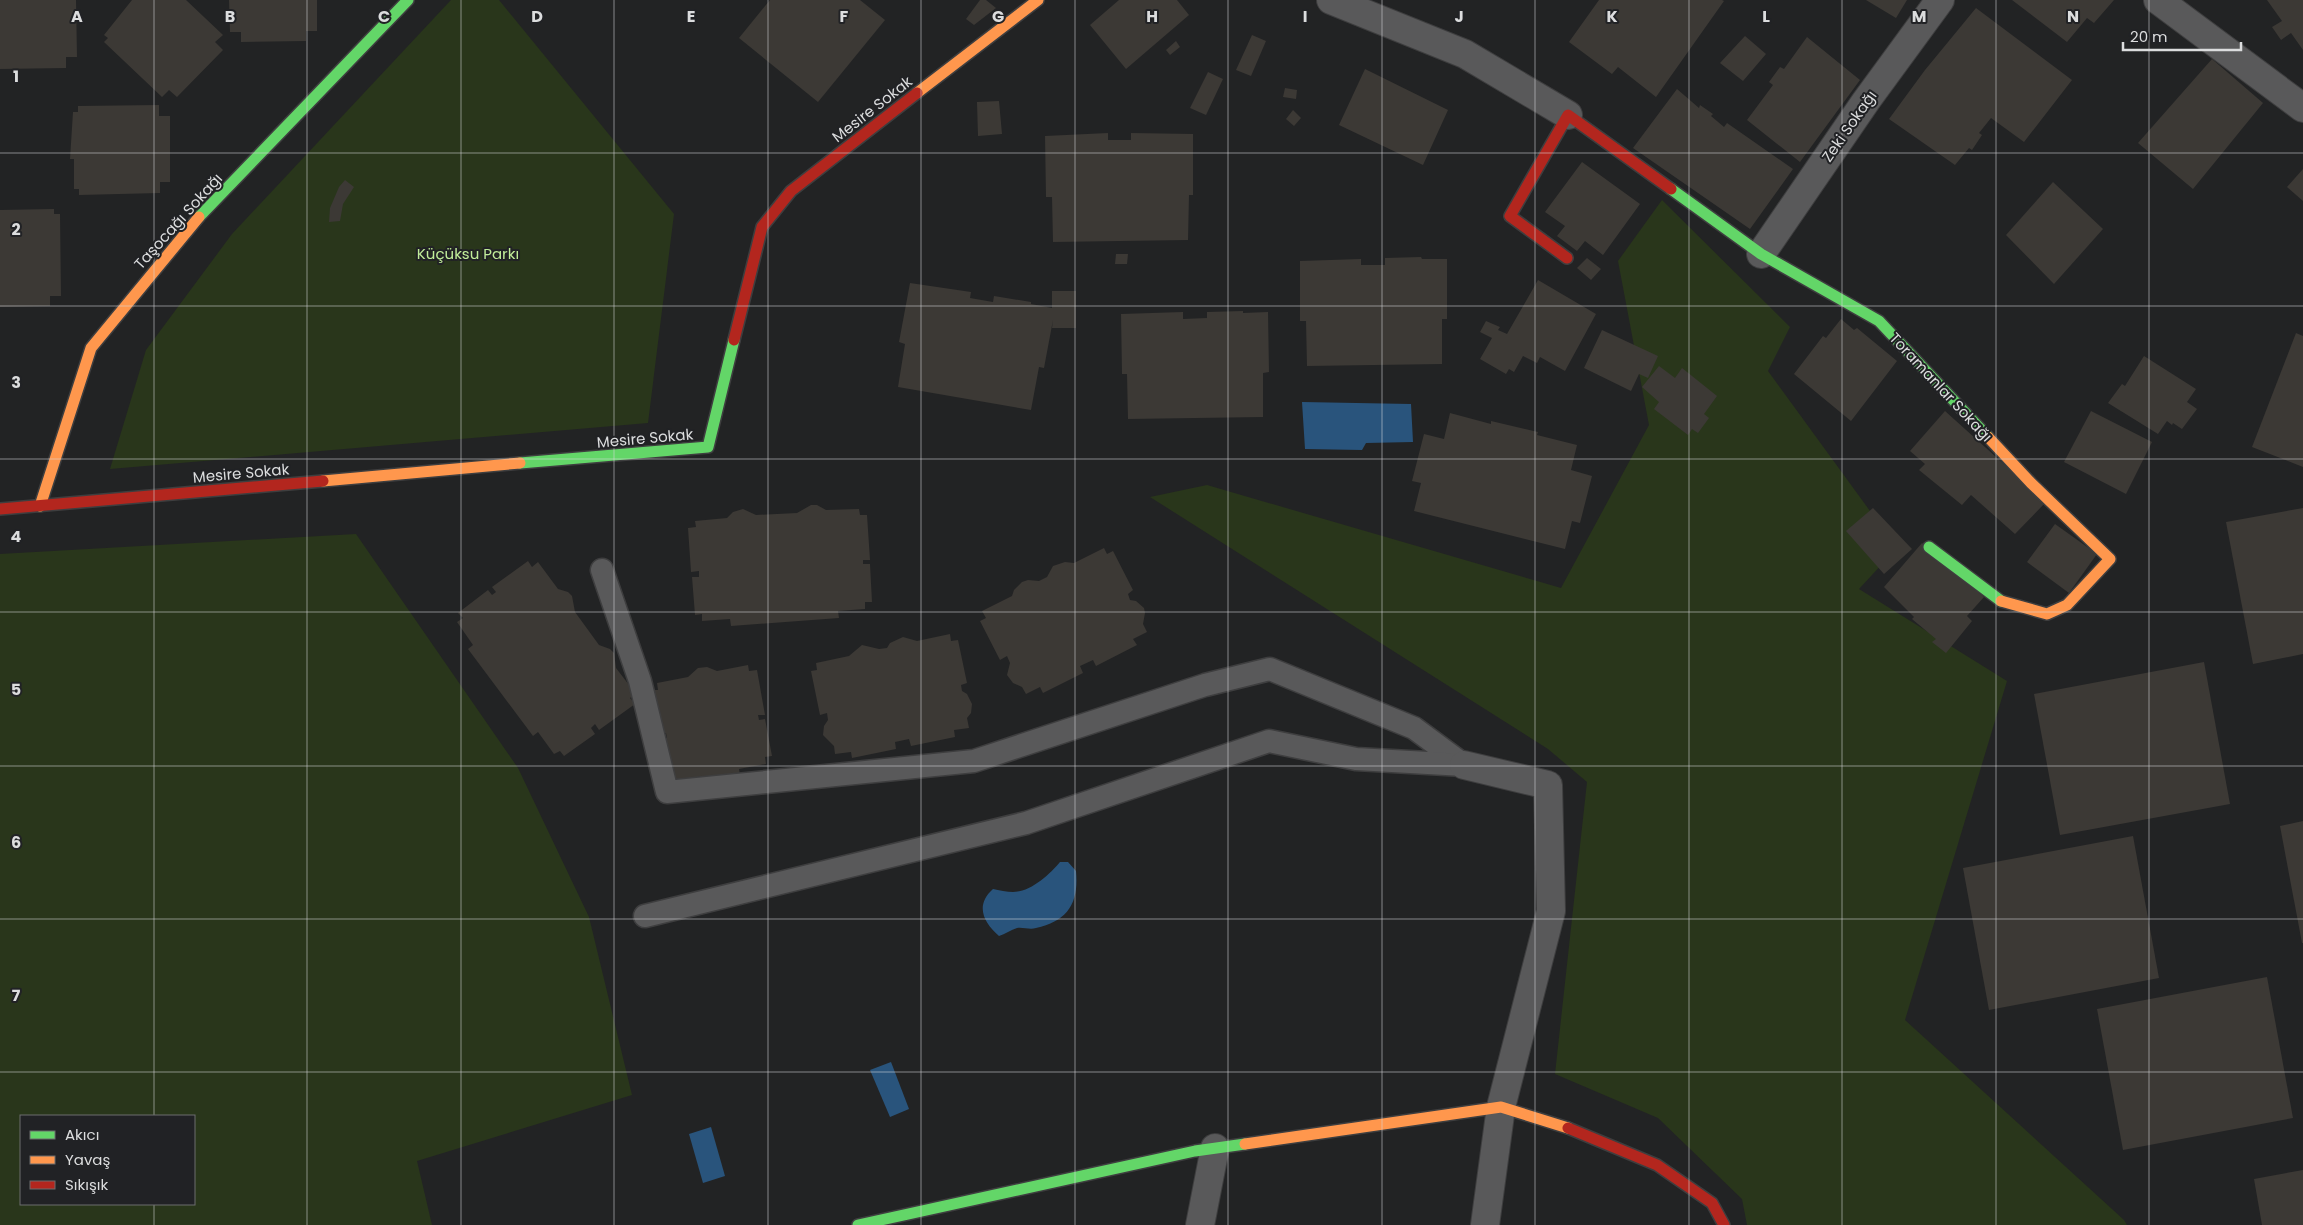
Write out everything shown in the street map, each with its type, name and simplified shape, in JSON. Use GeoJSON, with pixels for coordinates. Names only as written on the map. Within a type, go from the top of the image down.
{"type":"FeatureCollection","features":[{"type":"Feature","properties":{"kind":"street","name":"Taşocağı Sokağı"},"geometry":{"type":"LineString","coordinates":[[40,506],[91,348],[188,228],[408,0]]}},
{"type":"Feature","properties":{"kind":"street","name":"Mesire Sokak"},"geometry":{"type":"LineString","coordinates":[[0,509],[708,447],[762,227],[791,191],[1038,0]]}},
{"type":"Feature","properties":{"kind":"street","name":"Toramanlar Sokağı"},"geometry":{"type":"LineString","coordinates":[[1331,0],[1465,54],[1568,115],[1761,254],[1879,321],[2031,483],[2110,559],[2067,605],[2047,614],[2004,603],[1929,547]]}},
{"type":"Feature","properties":{"kind":"street","name":"Zeki Sokağı"},"geometry":{"type":"LineString","coordinates":[[1761,254],[1866,100],[1940,0]]}},
{"type":"Feature","properties":{"kind":"street"},"geometry":{"type":"LineString","coordinates":[[2158,0],[2303,108]]}},
{"type":"Feature","properties":{"kind":"street"},"geometry":{"type":"LineString","coordinates":[[1568,115],[1510,216],[1568,258]]}},
{"type":"Feature","properties":{"kind":"street"},"geometry":{"type":"LineString","coordinates":[[1464,765],[1548,784],[1551,911],[1501,1107],[1484,1225]]}},
{"type":"Feature","properties":{"kind":"street"},"geometry":{"type":"LineString","coordinates":[[859,1225],[1215,1148],[1501,1107],[1553,1122],[1657,1165],[1712,1203],[1724,1225]]}},
{"type":"Feature","properties":{"kind":"street"},"geometry":{"type":"LineString","coordinates":[[1200,1225],[1215,1148]]}},
{"type":"Feature","properties":{"kind":"lane"},"geometry":{"type":"LineString","coordinates":[[602,570],[640,681],[667,792],[974,761],[1205,685],[1270,669],[1414,728],[1464,765]]}},
{"type":"Feature","properties":{"kind":"lane"},"geometry":{"type":"LineString","coordinates":[[646,916],[1026,823],[1269,741],[1356,759],[1464,765]]}},
{"type":"Feature","properties":{"kind":"green space","name":"Küçüksu Parkı"},"geometry":{"type":"Polygon","coordinates":[[[451,0],[499,0],[674,214],[648,423],[110,469],[146,350],[232,234],[451,0]]]}},
{"type":"Feature","properties":{"kind":"green space"},"geometry":{"type":"Polygon","coordinates":[[[1662,200],[1790,327],[1768,371],[1897,548],[1859,589],[2007,681],[1905,1020],[2124,1220],[2127,1225],[1747,1225],[1742,1199],[1658,1118],[1555,1074],[1587,782],[1548,749],[1150,497],[1207,485],[1561,588],[1649,425],[1618,261],[1662,200]]]}},
{"type":"Feature","properties":{"kind":"green space"},"geometry":{"type":"Polygon","coordinates":[[[356,534],[518,768],[589,917],[632,1095],[417,1161],[432,1225],[0,1225],[0,554],[356,534]]]}},
{"type":"Feature","properties":{"kind":"water"},"geometry":{"type":"Polygon","coordinates":[[[1302,402],[1411,404],[1413,442],[1366,443],[1362,450],[1305,449],[1302,402]]]}},
{"type":"Feature","properties":{"kind":"water"},"geometry":{"type":"Polygon","coordinates":[[[1060,862],[1068,862],[1076,871],[1076,892],[1069,909],[1064,915],[1056,921],[1034,929],[1017,928],[999,936],[993,931],[983,913],[984,901],[987,895],[993,889],[1013,892],[1027,889],[1045,877],[1060,862]]]}},
{"type":"Feature","properties":{"kind":"water"},"geometry":{"type":"Polygon","coordinates":[[[891,1062],[909,1109],[890,1117],[870,1070],[891,1062]]]}},
{"type":"Feature","properties":{"kind":"water"},"geometry":{"type":"Polygon","coordinates":[[[711,1127],[725,1176],[703,1183],[689,1134],[711,1127]]]}},
{"type":"Feature","properties":{"kind":"building"},"geometry":{"type":"Polygon","coordinates":[[[0,0],[76,0],[77,57],[66,57],[66,68],[0,69],[0,0]]]}},
{"type":"Feature","properties":{"kind":"building"},"geometry":{"type":"Polygon","coordinates":[[[132,0],[186,0],[223,35],[215,42],[223,50],[177,97],[169,90],[162,97],[104,42],[108,38],[104,35],[132,0]]]}},
{"type":"Feature","properties":{"kind":"building"},"geometry":{"type":"Polygon","coordinates":[[[229,0],[317,0],[317,31],[306,31],[306,41],[241,42],[241,32],[230,32],[229,0]]]}},
{"type":"Feature","properties":{"kind":"building"},"geometry":{"type":"Polygon","coordinates":[[[770,0],[860,0],[885,20],[818,102],[739,38],[770,0]]]}},
{"type":"Feature","properties":{"kind":"building"},"geometry":{"type":"Polygon","coordinates":[[[980,0],[986,0],[996,8],[974,25],[966,19],[980,0]]]}},
{"type":"Feature","properties":{"kind":"building"},"geometry":{"type":"Polygon","coordinates":[[[1119,0],[1177,0],[1189,15],[1126,69],[1090,25],[1119,0]]]}},
{"type":"Feature","properties":{"kind":"building"},"geometry":{"type":"Polygon","coordinates":[[[1599,0],[1724,1],[1656,97],[1618,67],[1612,74],[1569,42],[1599,0]]]}},
{"type":"Feature","properties":{"kind":"building"},"geometry":{"type":"Polygon","coordinates":[[[1866,0],[1907,0],[1896,18],[1866,0]]]}},
{"type":"Feature","properties":{"kind":"building"},"geometry":{"type":"Polygon","coordinates":[[[2012,0],[2114,0],[2094,23],[2087,18],[2067,42],[2012,0]]]}},
{"type":"Feature","properties":{"kind":"building"},"geometry":{"type":"Polygon","coordinates":[[[2267,0],[2303,0],[2303,50],[2291,33],[2281,40],[2272,27],[2282,21],[2267,0]]]}},
{"type":"Feature","properties":{"kind":"building"},"geometry":{"type":"Polygon","coordinates":[[[1976,8],[2072,80],[2024,142],[1991,118],[1979,133],[1982,135],[1972,150],[1969,148],[1955,165],[1889,119],[1925,70],[1976,8]]]}},
{"type":"Feature","properties":{"kind":"building"},"geometry":{"type":"Polygon","coordinates":[[[1252,35],[1266,41],[1251,76],[1236,70],[1252,35]]]}},
{"type":"Feature","properties":{"kind":"building"},"geometry":{"type":"Polygon","coordinates":[[[1745,36],[1766,54],[1743,81],[1720,63],[1745,36]]]}},
{"type":"Feature","properties":{"kind":"building"},"geometry":{"type":"Polygon","coordinates":[[[1807,37],[1860,80],[1800,162],[1747,120],[1773,85],[1769,82],[1780,67],[1784,69],[1807,37]]]}},
{"type":"Feature","properties":{"kind":"building"},"geometry":{"type":"Polygon","coordinates":[[[1176,41],[1180,47],[1170,55],[1166,50],[1176,41]]]}},
{"type":"Feature","properties":{"kind":"building"},"geometry":{"type":"Polygon","coordinates":[[[2212,59],[2263,103],[2193,189],[2138,143],[2212,59]]]}},
{"type":"Feature","properties":{"kind":"building"},"geometry":{"type":"Polygon","coordinates":[[[1365,69],[1448,110],[1423,165],[1339,125],[1365,69]]]}},
{"type":"Feature","properties":{"kind":"building"},"geometry":{"type":"Polygon","coordinates":[[[1208,72],[1223,79],[1206,115],[1190,108],[1208,72]]]}},
{"type":"Feature","properties":{"kind":"building"},"geometry":{"type":"Polygon","coordinates":[[[1285,88],[1297,90],[1296,99],[1283,97],[1285,88]]]}},
{"type":"Feature","properties":{"kind":"building"},"geometry":{"type":"Polygon","coordinates":[[[1677,89],[1699,108],[1700,105],[1713,114],[1711,116],[1724,127],[1727,123],[1793,169],[1750,229],[1633,148],[1677,89]]]}},
{"type":"Feature","properties":{"kind":"building"},"geometry":{"type":"Polygon","coordinates":[[[999,101],[1002,134],[978,136],[977,102],[999,101]]]}},
{"type":"Feature","properties":{"kind":"building"},"geometry":{"type":"Polygon","coordinates":[[[159,105],[159,116],[170,116],[170,182],[160,182],[160,193],[79,195],[79,189],[74,189],[74,159],[70,159],[73,112],[78,112],[78,106],[159,105]]]}},
{"type":"Feature","properties":{"kind":"building"},"geometry":{"type":"Polygon","coordinates":[[[1293,110],[1301,118],[1294,126],[1286,119],[1293,110]]]}},
{"type":"Feature","properties":{"kind":"building"},"geometry":{"type":"Polygon","coordinates":[[[1108,133],[1108,140],[1131,140],[1131,133],[1193,134],[1193,195],[1189,195],[1188,240],[1053,242],[1052,197],[1046,197],[1045,136],[1108,133]]]}},
{"type":"Feature","properties":{"kind":"building"},"geometry":{"type":"Polygon","coordinates":[[[1582,162],[1640,204],[1603,255],[1585,241],[1577,251],[1557,236],[1565,226],[1545,212],[1582,162]]]}},
{"type":"Feature","properties":{"kind":"building"},"geometry":{"type":"Polygon","coordinates":[[[2303,169],[2303,201],[2287,187],[2303,169]]]}},
{"type":"Feature","properties":{"kind":"building"},"geometry":{"type":"Polygon","coordinates":[[[345,180],[354,187],[343,204],[340,221],[329,222],[330,208],[339,187],[345,180]]]}},
{"type":"Feature","properties":{"kind":"building"},"geometry":{"type":"Polygon","coordinates":[[[2053,182],[2103,229],[2054,284],[2006,235],[2053,182]]]}},
{"type":"Feature","properties":{"kind":"building"},"geometry":{"type":"Polygon","coordinates":[[[54,209],[54,214],[60,214],[61,296],[50,296],[50,306],[0,307],[0,210],[54,209]]]}},
{"type":"Feature","properties":{"kind":"building"},"geometry":{"type":"Polygon","coordinates":[[[1116,254],[1128,254],[1127,264],[1115,264],[1116,254]]]}},
{"type":"Feature","properties":{"kind":"building"},"geometry":{"type":"Polygon","coordinates":[[[1421,257],[1422,259],[1447,259],[1447,319],[1442,319],[1442,364],[1307,366],[1306,321],[1300,321],[1300,261],[1361,259],[1361,265],[1385,265],[1385,258],[1421,257]]]}},
{"type":"Feature","properties":{"kind":"building"},"geometry":{"type":"Polygon","coordinates":[[[1587,258],[1601,269],[1591,280],[1577,268],[1587,258]]]}},
{"type":"Feature","properties":{"kind":"building"},"geometry":{"type":"Polygon","coordinates":[[[1538,280],[1596,314],[1565,371],[1540,357],[1537,363],[1523,356],[1514,372],[1509,369],[1506,374],[1480,359],[1492,338],[1480,332],[1486,321],[1500,327],[1498,330],[1507,334],[1538,280]]]}},
{"type":"Feature","properties":{"kind":"building"},"geometry":{"type":"Polygon","coordinates":[[[910,283],[971,292],[970,298],[993,302],[994,296],[1031,302],[1031,304],[1052,308],[1052,291],[1076,291],[1076,328],[1052,328],[1053,320],[1044,368],[1039,367],[1031,410],[898,387],[905,344],[899,342],[910,283]]]}},
{"type":"Feature","properties":{"kind":"building"},"geometry":{"type":"Polygon","coordinates":[[[1243,311],[1243,313],[1268,312],[1269,372],[1263,373],[1263,417],[1128,419],[1127,374],[1122,374],[1121,314],[1183,312],[1183,319],[1207,318],[1207,312],[1243,311]]]}},
{"type":"Feature","properties":{"kind":"building"},"geometry":{"type":"Polygon","coordinates":[[[1841,319],[1854,330],[1857,328],[1897,361],[1851,421],[1794,374],[1823,336],[1826,338],[1841,319]]]}},
{"type":"Feature","properties":{"kind":"building"},"geometry":{"type":"Polygon","coordinates":[[[1602,330],[1658,356],[1648,378],[1639,374],[1631,391],[1584,368],[1602,330]]]}},
{"type":"Feature","properties":{"kind":"building"},"geometry":{"type":"Polygon","coordinates":[[[2296,333],[2303,336],[2303,467],[2252,447],[2296,333]]]}},
{"type":"Feature","properties":{"kind":"building"},"geometry":{"type":"Polygon","coordinates":[[[2144,356],[2196,389],[2187,402],[2197,409],[2182,429],[2167,421],[2158,434],[2108,403],[2122,384],[2125,386],[2144,356]]]}},
{"type":"Feature","properties":{"kind":"building"},"geometry":{"type":"Polygon","coordinates":[[[1659,366],[1675,378],[1682,368],[1717,396],[1704,414],[1709,418],[1698,433],[1692,429],[1688,435],[1654,409],[1659,402],[1642,387],[1659,366]]]}},
{"type":"Feature","properties":{"kind":"building"},"geometry":{"type":"Polygon","coordinates":[[[1945,411],[2046,502],[2015,534],[1971,495],[1962,505],[1919,470],[1925,464],[1910,451],[1945,411]]]}},
{"type":"Feature","properties":{"kind":"building"},"geometry":{"type":"Polygon","coordinates":[[[2091,411],[2152,442],[2126,494],[2064,462],[2091,411]]]}},
{"type":"Feature","properties":{"kind":"building"},"geometry":{"type":"Polygon","coordinates":[[[1450,413],[1491,424],[1491,421],[1538,432],[1537,435],[1577,445],[1571,470],[1592,476],[1580,523],[1572,521],[1565,549],[1414,511],[1421,483],[1412,481],[1424,434],[1444,439],[1450,413]]]}},
{"type":"Feature","properties":{"kind":"building"},"geometry":{"type":"Polygon","coordinates":[[[811,505],[817,505],[826,510],[859,509],[860,515],[867,515],[870,560],[863,560],[863,564],[870,564],[872,602],[865,602],[865,609],[838,611],[839,618],[731,626],[730,619],[702,621],[702,614],[695,615],[692,577],[699,577],[699,571],[691,572],[688,528],[696,527],[695,521],[727,518],[733,512],[743,509],[756,515],[797,513],[811,505]]]}},
{"type":"Feature","properties":{"kind":"building"},"geometry":{"type":"Polygon","coordinates":[[[1873,508],[1912,549],[1884,574],[1846,531],[1873,508]]]}},
{"type":"Feature","properties":{"kind":"building"},"geometry":{"type":"Polygon","coordinates":[[[2303,508],[2303,654],[2253,664],[2226,522],[2303,508]]]}},
{"type":"Feature","properties":{"kind":"building"},"geometry":{"type":"Polygon","coordinates":[[[2055,524],[2097,554],[2069,593],[2027,562],[2055,524]]]}},
{"type":"Feature","properties":{"kind":"building"},"geometry":{"type":"Polygon","coordinates":[[[1922,543],[1984,597],[1967,616],[1972,621],[1946,653],[1932,642],[1936,639],[1912,619],[1914,617],[1884,587],[1922,543]]]}},
{"type":"Feature","properties":{"kind":"building"},"geometry":{"type":"Polygon","coordinates":[[[1104,548],[1107,554],[1113,551],[1133,590],[1128,594],[1130,600],[1136,601],[1144,608],[1143,624],[1147,632],[1133,639],[1137,645],[1096,666],[1093,660],[1080,666],[1083,673],[1043,693],[1040,687],[1026,694],[1022,687],[1013,683],[1007,675],[1010,663],[1007,656],[1000,660],[980,621],[986,618],[982,611],[1012,596],[1014,590],[1022,582],[1028,580],[1039,581],[1047,577],[1053,566],[1065,562],[1074,563],[1104,548]]]}},
{"type":"Feature","properties":{"kind":"building"},"geometry":{"type":"Polygon","coordinates":[[[528,561],[532,567],[538,562],[558,589],[568,592],[572,596],[575,612],[599,645],[610,649],[614,653],[616,668],[636,694],[630,698],[635,704],[599,730],[595,724],[591,728],[595,734],[564,756],[560,751],[554,754],[538,732],[533,736],[468,649],[473,645],[457,622],[463,618],[458,613],[488,590],[492,595],[496,592],[492,587],[528,561]]]}},
{"type":"Feature","properties":{"kind":"building"},"geometry":{"type":"Polygon","coordinates":[[[950,634],[951,641],[958,640],[967,683],[961,685],[962,691],[967,694],[972,704],[971,713],[967,718],[969,728],[954,730],[955,737],[911,746],[909,739],[895,742],[896,749],[852,758],[851,752],[835,754],[834,746],[823,735],[824,726],[828,720],[827,713],[820,715],[811,671],[817,670],[816,663],[849,656],[862,645],[879,649],[887,648],[890,643],[903,637],[917,641],[950,634]]]}},
{"type":"Feature","properties":{"kind":"building"},"geometry":{"type":"Polygon","coordinates":[[[2204,662],[2230,804],[2060,835],[2034,694],[2204,662]]]}},
{"type":"Feature","properties":{"kind":"building"},"geometry":{"type":"Polygon","coordinates":[[[748,665],[749,671],[757,670],[765,715],[758,715],[759,720],[765,719],[772,756],[765,757],[766,764],[739,769],[740,775],[704,783],[703,776],[675,781],[660,739],[667,738],[666,733],[659,734],[651,690],[658,690],[657,683],[688,677],[698,668],[707,667],[717,671],[748,665]]]}},
{"type":"Feature","properties":{"kind":"building"},"geometry":{"type":"Polygon","coordinates":[[[2303,821],[2303,943],[2302,943],[2280,826],[2303,821]]]}},
{"type":"Feature","properties":{"kind":"building"},"geometry":{"type":"Polygon","coordinates":[[[2133,836],[2159,978],[1989,1010],[1963,868],[2133,836]]]}},
{"type":"Feature","properties":{"kind":"building"},"geometry":{"type":"Polygon","coordinates":[[[2267,977],[2293,1118],[2123,1150],[2097,1009],[2267,977]]]}},
{"type":"Feature","properties":{"kind":"building"},"geometry":{"type":"Polygon","coordinates":[[[2303,1170],[2303,1225],[2262,1225],[2254,1179],[2303,1170]]]}},
{"type":"Feature","properties":{"kind":"traffic: fast"},"geometry":{"type":"LineString","coordinates":[[199,217],[408,0]]}},
{"type":"Feature","properties":{"kind":"traffic: fast"},"geometry":{"type":"LineString","coordinates":[[1671,189],[1761,254],[1879,321],[1988,437]]}},
{"type":"Feature","properties":{"kind":"traffic: fast"},"geometry":{"type":"LineString","coordinates":[[520,463],[708,447],[734,340]]}},
{"type":"Feature","properties":{"kind":"traffic: fast"},"geometry":{"type":"LineString","coordinates":[[1929,547],[2001,601]]}},
{"type":"Feature","properties":{"kind":"traffic: fast"},"geometry":{"type":"LineString","coordinates":[[858,1225],[1195,1151],[1245,1144]]}},
{"type":"Feature","properties":{"kind":"traffic: slow"},"geometry":{"type":"LineString","coordinates":[[917,93],[1038,0]]}},
{"type":"Feature","properties":{"kind":"traffic: slow"},"geometry":{"type":"LineString","coordinates":[[40,506],[91,348],[199,217]]}},
{"type":"Feature","properties":{"kind":"traffic: slow"},"geometry":{"type":"LineString","coordinates":[[1988,437],[2031,483],[2110,559],[2067,605],[2047,614],[2001,601]]}},
{"type":"Feature","properties":{"kind":"traffic: slow"},"geometry":{"type":"LineString","coordinates":[[323,481],[520,463]]}},
{"type":"Feature","properties":{"kind":"traffic: slow"},"geometry":{"type":"LineString","coordinates":[[1245,1144],[1501,1107],[1568,1128]]}},
{"type":"Feature","properties":{"kind":"traffic: jam"},"geometry":{"type":"LineString","coordinates":[[734,340],[762,227],[791,191],[917,93]]}},
{"type":"Feature","properties":{"kind":"traffic: jam"},"geometry":{"type":"LineString","coordinates":[[1567,258],[1510,216],[1568,115],[1671,189]]}},
{"type":"Feature","properties":{"kind":"traffic: jam"},"geometry":{"type":"LineString","coordinates":[[0,509],[323,481]]}},
{"type":"Feature","properties":{"kind":"traffic: jam"},"geometry":{"type":"LineString","coordinates":[[1568,1128],[1657,1165],[1712,1203],[1724,1225]]}}]}
